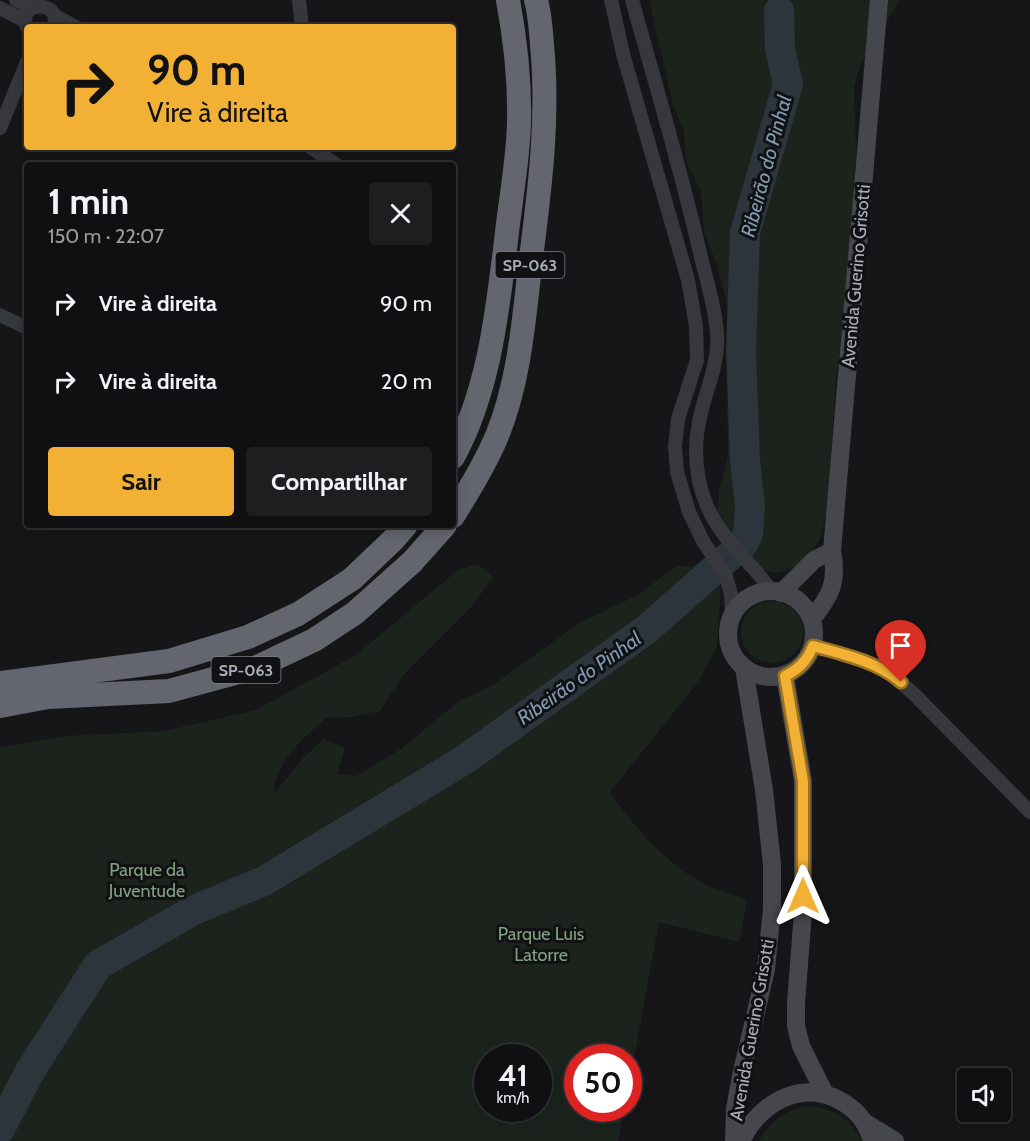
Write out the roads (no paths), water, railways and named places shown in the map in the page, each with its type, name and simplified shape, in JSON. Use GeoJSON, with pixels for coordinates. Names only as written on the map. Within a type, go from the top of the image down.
{"type":"FeatureCollection","features":[{"type":"Feature","properties":{"kind":"highway","name":"SP-063"},"geometry":{"type":"LineString","coordinates":[[456,451],[481,391],[498,309],[519,123],[516,61],[508,0]]}},
{"type":"Feature","properties":{"kind":"highway","name":"SP-063"},"geometry":{"type":"LineString","coordinates":[[456,511],[476,480],[497,435],[508,401],[521,344],[542,171],[546,118],[544,62],[536,0]]}},
{"type":"Feature","properties":{"kind":"highway","name":"SP-063"},"geometry":{"type":"LineString","coordinates":[[0,682],[169,661],[248,637],[298,614],[352,579],[403,528]]}},
{"type":"Feature","properties":{"kind":"highway","name":"SP-063"},"geometry":{"type":"LineString","coordinates":[[0,706],[48,697],[169,690],[257,667],[314,640],[355,613],[412,562],[442,528]]}},
{"type":"Feature","properties":{"kind":"main road","name":"Avenida Guerino Grisotti"},"geometry":{"type":"LineString","coordinates":[[812,619],[831,592],[834,564],[832,551],[879,0]]}},
{"type":"Feature","properties":{"kind":"main road"},"geometry":{"type":"LineString","coordinates":[[777,592],[814,560],[832,551]]}},
{"type":"Feature","properties":{"kind":"main road"},"geometry":{"type":"LineString","coordinates":[[777,592],[794,597],[805,606],[812,619],[815,633],[813,646],[807,659],[798,670],[785,676],[757,676],[744,669],[734,657],[729,644],[728,630],[732,616],[752,595],[777,592]]}},
{"type":"Feature","properties":{"kind":"main road","name":"Avenida Guerino Grisotti"},"geometry":{"type":"LineString","coordinates":[[734,1141],[735,1109],[766,969],[772,909],[772,864],[764,789],[744,669]]}},
{"type":"Feature","properties":{"kind":"main road","name":"Avenida Guerino Grisotti"},"geometry":{"type":"LineString","coordinates":[[785,676],[803,781],[803,912],[795,1003],[796,1026],[801,1046],[825,1094]]}},
{"type":"Feature","properties":{"kind":"main road"},"geometry":{"type":"LineString","coordinates":[[741,1141],[758,1115],[775,1101],[792,1094],[811,1092],[825,1094],[851,1108],[864,1122],[895,1141]]}},
{"type":"Feature","properties":{"kind":"main road"},"geometry":{"type":"LineString","coordinates":[[864,1122],[872,1141]]}},
{"type":"Feature","properties":{"kind":"street"},"geometry":{"type":"LineString","coordinates":[[16,0],[46,6],[54,14],[71,24]]}},
{"type":"Feature","properties":{"kind":"street"},"geometry":{"type":"LineString","coordinates":[[299,0],[302,24]]}},
{"type":"Feature","properties":{"kind":"street"},"geometry":{"type":"LineString","coordinates":[[611,0],[623,54],[690,291],[696,326],[696,360],[678,419],[675,447],[677,472],[686,502],[703,541],[726,576],[731,594],[732,616]]}},
{"type":"Feature","properties":{"kind":"street"},"geometry":{"type":"LineString","coordinates":[[632,0],[690,210],[714,311],[718,345],[713,374],[701,413],[695,449],[697,477],[723,534],[777,592]]}},
{"type":"Feature","properties":{"kind":"street"},"geometry":{"type":"LineString","coordinates":[[26,24],[25,15],[35,4]]}},
{"type":"Feature","properties":{"kind":"street"},"geometry":{"type":"LineString","coordinates":[[0,8],[26,24]]}},
{"type":"Feature","properties":{"kind":"street"},"geometry":{"type":"LineString","coordinates":[[0,128],[24,69]]}},
{"type":"Feature","properties":{"kind":"street"},"geometry":{"type":"LineString","coordinates":[[314,150],[332,162]]}},
{"type":"Feature","properties":{"kind":"street"},"geometry":{"type":"LineString","coordinates":[[0,315],[24,327]]}},
{"type":"Feature","properties":{"kind":"street"},"geometry":{"type":"LineString","coordinates":[[813,646],[888,670],[1030,812]]}},
{"type":"Feature","properties":{"kind":"waterway","name":"Ribeirão do Pinhal"},"geometry":{"type":"LineString","coordinates":[[0,1129],[30,1071],[98,965],[194,910],[264,881],[464,760],[647,629],[743,544],[748,534],[750,506],[745,461],[741,350],[745,233],[788,84],[780,49],[779,11]]}},
{"type":"Feature","properties":{"kind":"park label","name":"Parque da Juventude"},"geometry":{"type":"Point","coordinates":[147,880]}},
{"type":"Feature","properties":{"kind":"park label","name":"Parque Luis Latorre"},"geometry":{"type":"Point","coordinates":[541,944]}}]}
